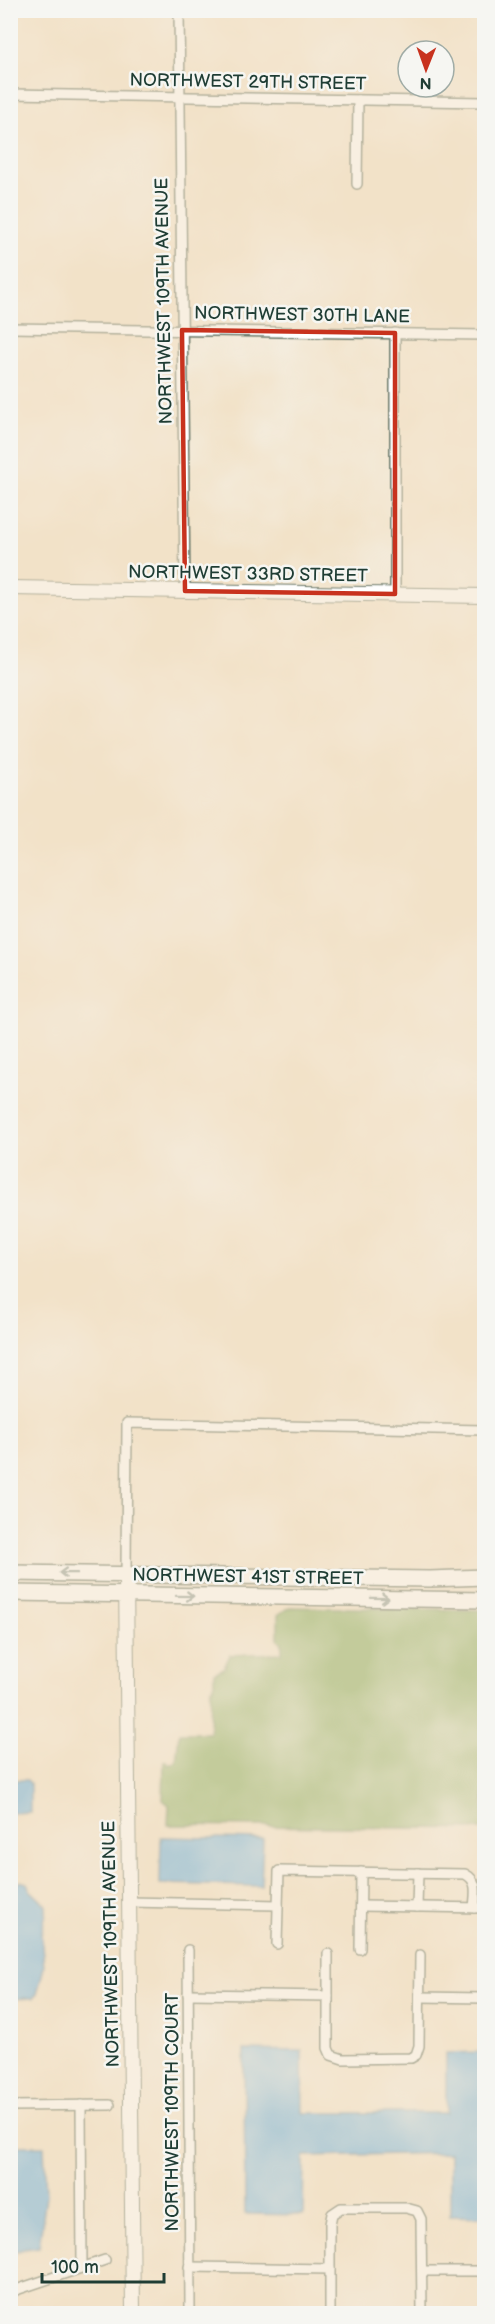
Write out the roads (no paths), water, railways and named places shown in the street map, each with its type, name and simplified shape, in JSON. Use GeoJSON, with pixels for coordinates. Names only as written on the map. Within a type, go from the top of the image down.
{"type":"FeatureCollection","features":[{"type":"Feature","properties":{"kind":"main road","name":"NORTHWEST 41ST STREET"},"geometry":{"type":"LineString","coordinates":[[10,1573],[484,1577]]}},
{"type":"Feature","properties":{"kind":"main road","name":"NORTHWEST 41ST STREET"},"geometry":{"type":"LineString","coordinates":[[430,1578],[484,1584]]}},
{"type":"Feature","properties":{"kind":"main road","name":"NORTHWEST 41ST STREET"},"geometry":{"type":"LineString","coordinates":[[10,1593],[484,1600]]}},
{"type":"Feature","properties":{"kind":"street","name":"NORTHWEST 109TH AVENUE"},"geometry":{"type":"LineString","coordinates":[[179,10],[185,591]]}},
{"type":"Feature","properties":{"kind":"street","name":"NORTHWEST 29TH STREET"},"geometry":{"type":"LineString","coordinates":[[10,94],[484,102]]}},
{"type":"Feature","properties":{"kind":"street"},"geometry":{"type":"LineString","coordinates":[[357,184],[358,100]]}},
{"type":"Feature","properties":{"kind":"street","name":"NORTHWEST 30TH LANE"},"geometry":{"type":"LineString","coordinates":[[10,328],[484,334]]}},
{"type":"Feature","properties":{"kind":"street"},"geometry":{"type":"LineString","coordinates":[[395,333],[395,594]]}},
{"type":"Feature","properties":{"kind":"street","name":"NORTHWEST 33RD STREET"},"geometry":{"type":"LineString","coordinates":[[10,588],[484,596]]}},
{"type":"Feature","properties":{"kind":"street"},"geometry":{"type":"LineString","coordinates":[[126,1574],[127,1423],[484,1430]]}},
{"type":"Feature","properties":{"kind":"street","name":"NORTHWEST 109TH AVENUE"},"geometry":{"type":"LineString","coordinates":[[126,1574],[133,2313]]}},
{"type":"Feature","properties":{"kind":"street"},"geometry":{"type":"LineString","coordinates":[[277,1944],[279,1871],[465,1874],[471,1878],[475,1886],[474,1908]]}},
{"type":"Feature","properties":{"kind":"street"},"geometry":{"type":"LineString","coordinates":[[360,1949],[361,1872]]}},
{"type":"Feature","properties":{"kind":"street"},"geometry":{"type":"LineString","coordinates":[[417,1907],[418,1873]]}},
{"type":"Feature","properties":{"kind":"street"},"geometry":{"type":"LineString","coordinates":[[129,1902],[278,1905]]}},
{"type":"Feature","properties":{"kind":"street"},"geometry":{"type":"LineString","coordinates":[[361,1906],[484,1908]]}},
{"type":"Feature","properties":{"kind":"street","name":"NORTHWEST 109TH COURT"},"geometry":{"type":"LineString","coordinates":[[188,1950],[190,2310]]}},
{"type":"Feature","properties":{"kind":"street"},"geometry":{"type":"LineString","coordinates":[[328,1954],[328,2044],[331,2055],[343,2059],[400,2058],[414,2057],[417,2054],[420,1955]]}},
{"type":"Feature","properties":{"kind":"street"},"geometry":{"type":"LineString","coordinates":[[188,1994],[328,1996]]}},
{"type":"Feature","properties":{"kind":"street"},"geometry":{"type":"LineString","coordinates":[[420,1997],[484,1998]]}},
{"type":"Feature","properties":{"kind":"street"},"geometry":{"type":"LineString","coordinates":[[81,2105],[82,2267]]}},
{"type":"Feature","properties":{"kind":"street"},"geometry":{"type":"LineString","coordinates":[[10,2106],[110,2105]]}},
{"type":"Feature","properties":{"kind":"street"},"geometry":{"type":"LineString","coordinates":[[330,2312],[332,2214],[341,2208],[406,2208],[417,2211],[421,2219],[422,2312]]}},
{"type":"Feature","properties":{"kind":"street"},"geometry":{"type":"LineString","coordinates":[[10,2292],[105,2260]]}},
{"type":"Feature","properties":{"kind":"street"},"geometry":{"type":"LineString","coordinates":[[189,2267],[330,2270]]}},
{"type":"Feature","properties":{"kind":"street"},"geometry":{"type":"LineString","coordinates":[[423,2271],[484,2271]]}},
{"type":"Feature","properties":{"kind":"water"},"geometry":{"type":"Polygon","coordinates":[[[10,1780],[27,1780],[30,1783],[30,1812],[11,1813],[10,1780]]]}},
{"type":"Feature","properties":{"kind":"water"},"geometry":{"type":"Polygon","coordinates":[[[161,1837],[263,1839],[261,1886],[160,1884],[161,1837]]]}},
{"type":"Feature","properties":{"kind":"water"},"geometry":{"type":"Polygon","coordinates":[[[20,1881],[27,1883],[30,1890],[46,1905],[41,1934],[44,1967],[37,1994],[33,1998],[11,1999],[11,1888],[20,1881]]]}},
{"type":"Feature","properties":{"kind":"water"},"geometry":{"type":"Polygon","coordinates":[[[244,2050],[302,2051],[303,2113],[446,2113],[446,2053],[484,2052],[484,2217],[450,2216],[450,2153],[304,2156],[303,2215],[245,2214],[244,2050]]]}},
{"type":"Feature","properties":{"kind":"water"},"geometry":{"type":"Polygon","coordinates":[[[11,2146],[44,2146],[46,2196],[39,2247],[11,2253],[11,2146]]]}}]}
